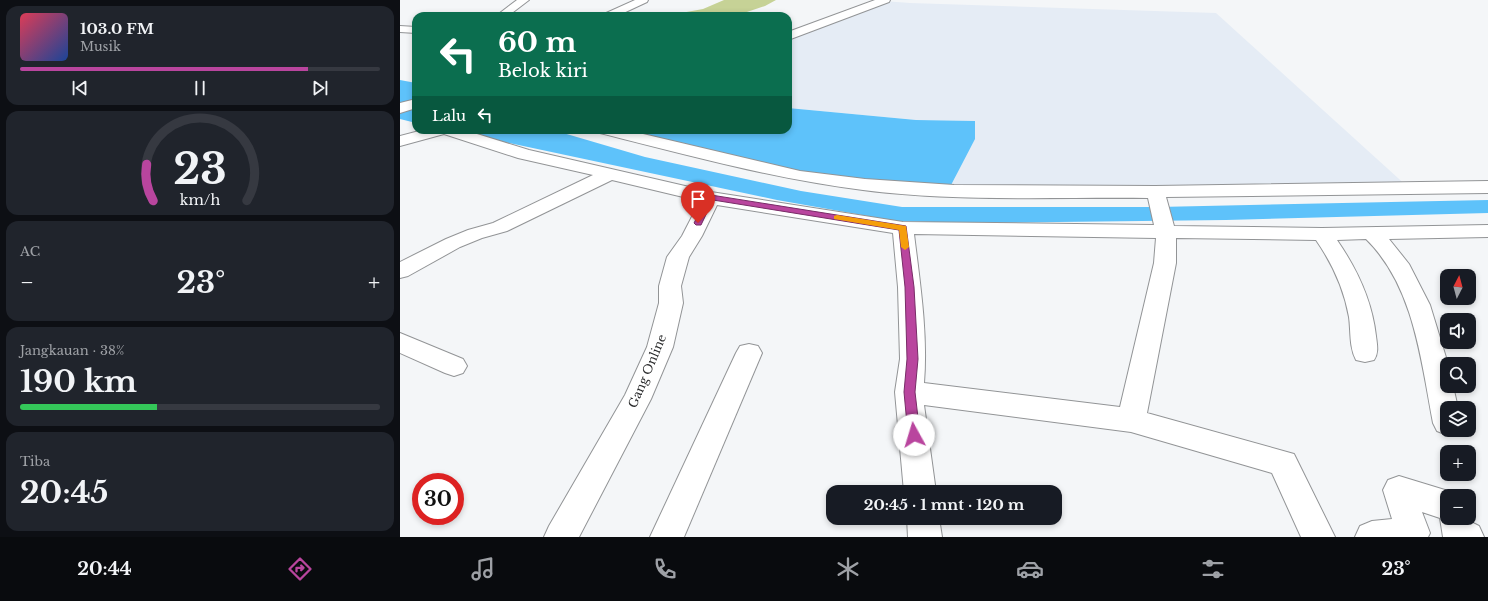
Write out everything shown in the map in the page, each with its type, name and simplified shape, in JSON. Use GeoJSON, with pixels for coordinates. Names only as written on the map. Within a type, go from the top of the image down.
{"type":"FeatureCollection","features":[{"type":"Feature","properties":{"kind":"street"},"geometry":{"type":"LineString","coordinates":[[507,12],[524,0]]}},
{"type":"Feature","properties":{"kind":"street"},"geometry":{"type":"LineString","coordinates":[[617,12],[643,0]]}},
{"type":"Feature","properties":{"kind":"street"},"geometry":{"type":"LineString","coordinates":[[792,35],[885,0]]}},
{"type":"Feature","properties":{"kind":"street"},"geometry":{"type":"LineString","coordinates":[[400,29],[412,30]]}},
{"type":"Feature","properties":{"kind":"street"},"geometry":{"type":"LineString","coordinates":[[400,141],[426,134]]}},
{"type":"Feature","properties":{"kind":"street"},"geometry":{"type":"LineString","coordinates":[[460,134],[524,154],[711,198],[903,228],[1166,233],[1322,234],[1488,231]]}},
{"type":"Feature","properties":{"kind":"street"},"geometry":{"type":"LineString","coordinates":[[623,134],[800,176],[865,185],[967,192],[1157,198],[1488,187]]}},
{"type":"Feature","properties":{"kind":"street"},"geometry":{"type":"LineString","coordinates":[[400,271],[453,243],[475,234],[500,227],[610,174]]}},
{"type":"Feature","properties":{"kind":"street","name":"Gang Online"},"geometry":{"type":"LineString","coordinates":[[561,537],[637,399],[657,354],[668,319],[673,272],[678,257],[692,236],[711,198]]}},
{"type":"Feature","properties":{"kind":"street"},"geometry":{"type":"LineString","coordinates":[[1131,420],[1165,264],[1166,233],[1157,198]]}},
{"type":"Feature","properties":{"kind":"street"},"geometry":{"type":"LineString","coordinates":[[903,228],[910,287],[913,359],[909,392],[919,485]]}},
{"type":"Feature","properties":{"kind":"street"},"geometry":{"type":"LineString","coordinates":[[1322,234],[1335,251],[1351,283],[1359,310],[1365,353]]}},
{"type":"Feature","properties":{"kind":"street"},"geometry":{"type":"LineString","coordinates":[[1372,234],[1386,247],[1402,269],[1428,339],[1442,401]]}},
{"type":"Feature","properties":{"kind":"street"},"geometry":{"type":"LineString","coordinates":[[400,342],[454,366]]}},
{"type":"Feature","properties":{"kind":"street"},"geometry":{"type":"LineString","coordinates":[[666,537],[750,353]]}},
{"type":"Feature","properties":{"kind":"street"},"geometry":{"type":"LineString","coordinates":[[909,392],[1131,420],[1283,463],[1318,537]]}},
{"type":"Feature","properties":{"kind":"street"},"geometry":{"type":"LineString","coordinates":[[1372,537],[1413,532],[1399,490],[1440,503]]}},
{"type":"Feature","properties":{"kind":"street"},"geometry":{"type":"LineString","coordinates":[[924,525],[925,537]]}},
{"type":"Feature","properties":{"kind":"street"},"geometry":{"type":"LineString","coordinates":[[1458,525],[1460,535],[1468,537]]}},
{"type":"Feature","properties":{"kind":"shaded area"},"geometry":{"type":"Polygon","coordinates":[[[883,1],[1216,13],[1409,188],[949,189],[955,178],[974,121],[916,120],[792,108],[792,35],[883,1]]]}},
{"type":"Feature","properties":{"kind":"green space"},"geometry":{"type":"Polygon","coordinates":[[[724,0],[776,0],[765,6],[747,12],[686,12],[703,9],[724,0]]]}},
{"type":"Feature","properties":{"kind":"water"},"geometry":{"type":"Polygon","coordinates":[[[400,80],[412,82],[412,122],[400,119],[400,80]]]}},
{"type":"Feature","properties":{"kind":"water"},"geometry":{"type":"Polygon","coordinates":[[[792,108],[916,120],[975,121],[975,139],[949,189],[800,176],[634,134],[792,134],[792,108]]]}},
{"type":"Feature","properties":{"kind":"water"},"geometry":{"type":"Polygon","coordinates":[[[467,134],[567,134],[645,157],[801,191],[902,207],[1158,207],[1488,200],[1488,213],[1226,220],[971,223],[896,221],[777,200],[467,134]]]}},
{"type":"Feature","properties":{"kind":"slow traffic"},"geometry":{"type":"LineString","coordinates":[[837,217],[903,228],[905,247]]}},
{"type":"Feature","properties":{"kind":"route"},"geometry":{"type":"LineString","coordinates":[[698,223],[711,198],[903,228],[910,287],[913,359],[909,392],[914,435]]}}]}
